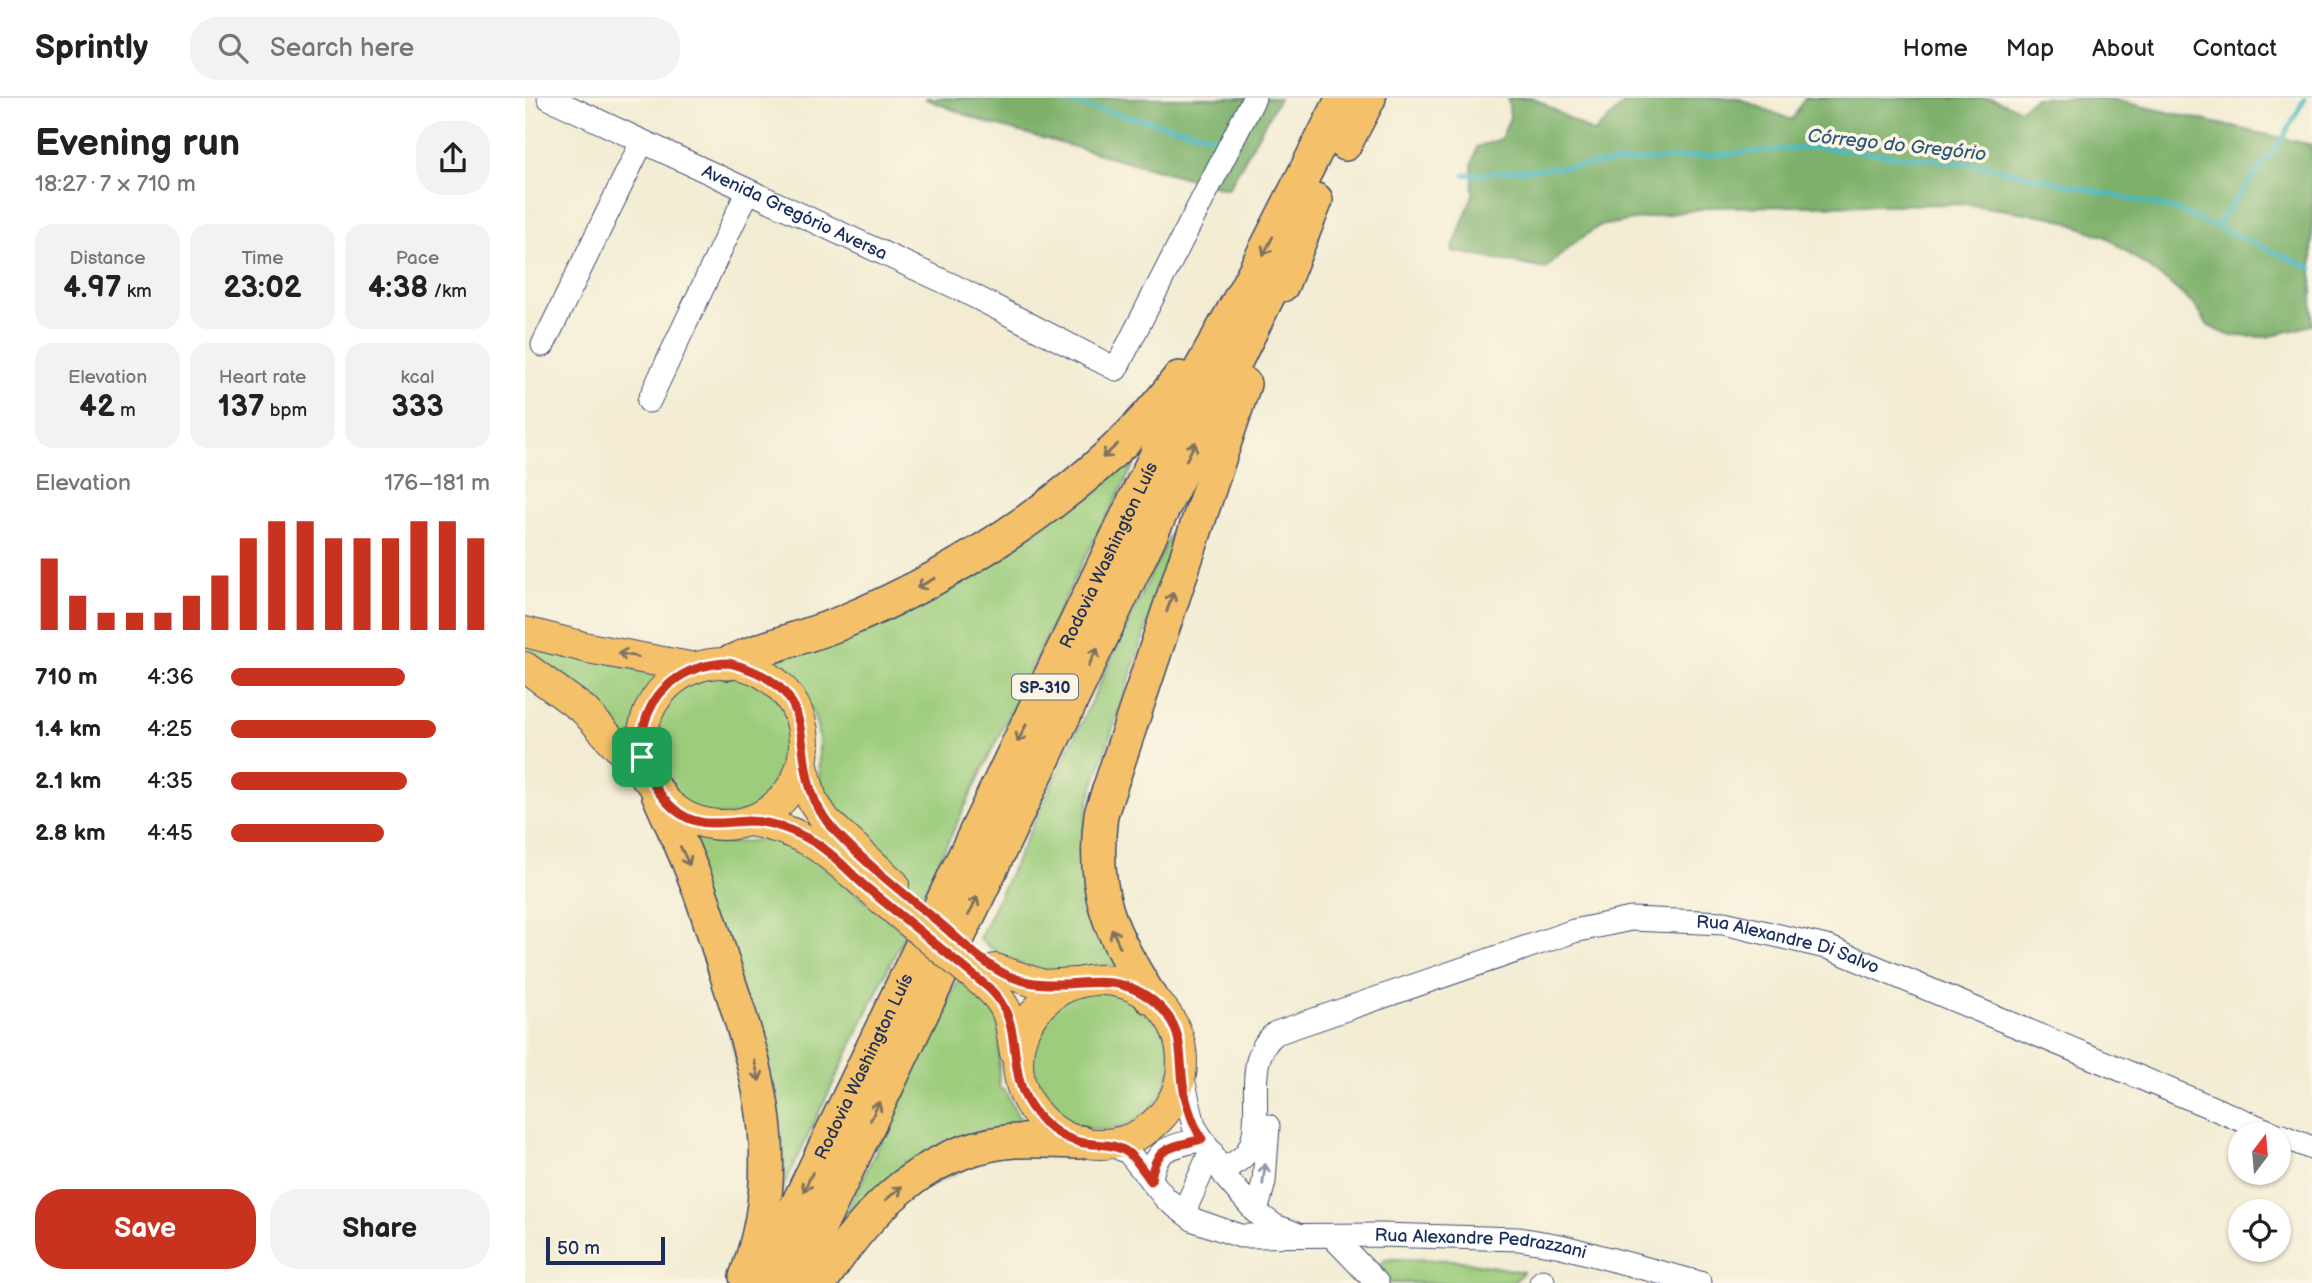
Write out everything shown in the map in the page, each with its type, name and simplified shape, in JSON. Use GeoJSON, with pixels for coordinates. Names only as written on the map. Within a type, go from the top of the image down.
{"type":"FeatureCollection","features":[{"type":"Feature","properties":{"kind":"highway","name":"Rodovia Washington Luís"},"geometry":{"type":"LineString","coordinates":[[759,1283],[1178,410],[1247,286],[1343,98]]}},
{"type":"Feature","properties":{"kind":"highway","name":"Rodovia Washington Luís"},"geometry":{"type":"LineString","coordinates":[[793,1283],[1180,473],[1369,98]]}},
{"type":"Feature","properties":{"kind":"highway"},"geometry":{"type":"LineString","coordinates":[[1150,997],[1120,948],[1101,896],[1097,843],[1101,814],[1249,369],[1316,200]]}},
{"type":"Feature","properties":{"kind":"highway"},"geometry":{"type":"LineString","coordinates":[[729,663],[750,653],[800,640],[892,601],[966,560],[1037,513],[1114,448],[1166,396],[1247,286]]}},
{"type":"Feature","properties":{"kind":"highway"},"geometry":{"type":"LineString","coordinates":[[655,789],[692,871],[748,1038],[765,1107],[768,1142],[766,1178],[752,1262],[744,1283]]}},
{"type":"Feature","properties":{"kind":"highway"},"geometry":{"type":"LineString","coordinates":[[820,1283],[849,1240],[894,1191],[946,1158],[1006,1142],[1095,1143]]}},
{"type":"Feature","properties":{"kind":"main road"},"geometry":{"type":"LineString","coordinates":[[525,632],[588,648],[695,668],[729,663],[756,670],[779,686],[796,708],[804,734],[802,762],[792,788],[773,808],[749,821]]}},
{"type":"Feature","properties":{"kind":"main road"},"geometry":{"type":"LineString","coordinates":[[525,667],[584,710],[676,811],[699,822],[724,825],[749,821],[775,825],[815,842],[886,891],[992,979],[1010,1016],[1022,1088],[1031,1107],[1061,1135],[1095,1143],[1135,1137],[1157,1122],[1174,1101],[1182,1075],[1182,1053],[1177,1032],[1166,1013],[1150,997],[1128,985],[1104,980],[1043,985],[992,979]]}},
{"type":"Feature","properties":{"kind":"main road"},"geometry":{"type":"LineString","coordinates":[[655,789],[642,757],[642,729],[652,703],[670,682],[695,668]]}},
{"type":"Feature","properties":{"kind":"main road"},"geometry":{"type":"LineString","coordinates":[[802,762],[812,800],[826,821],[886,891]]}},
{"type":"Feature","properties":{"kind":"main road"},"geometry":{"type":"LineString","coordinates":[[1018,1068],[1021,1040],[1033,1014],[1053,995],[1079,983]]}},
{"type":"Feature","properties":{"kind":"street","name":"Avenida Gregório Aversa"},"geometry":{"type":"LineString","coordinates":[[549,98],[1042,329],[1116,369],[1254,98]]}},
{"type":"Feature","properties":{"kind":"street"},"geometry":{"type":"LineString","coordinates":[[543,345],[642,142]]}},
{"type":"Feature","properties":{"kind":"street"},"geometry":{"type":"LineString","coordinates":[[649,401],[748,191]]}},
{"type":"Feature","properties":{"kind":"street","name":"Rua Alexandre Di Salvo"},"geometry":{"type":"LineString","coordinates":[[1151,1181],[1156,1160],[1169,1146],[1211,1153],[1239,1163],[1251,1149],[1255,1135],[1258,1060],[1270,1037],[1574,932],[1631,919],[1724,923],[1830,948],[2246,1122]]}},
{"type":"Feature","properties":{"kind":"street"},"geometry":{"type":"LineString","coordinates":[[1220,1231],[1256,1212],[1263,1182],[1268,1136],[1269,1069],[1286,1031]]}},
{"type":"Feature","properties":{"kind":"street","name":"Rua Alexandre Pedrazzani"},"geometry":{"type":"LineString","coordinates":[[1182,1075],[1194,1126],[1244,1201],[1275,1226],[1300,1235]]}},
{"type":"Feature","properties":{"kind":"street","name":"Rua Alexandre Di Salvo"},"geometry":{"type":"LineString","coordinates":[[2291,1140],[2312,1148]]}},
{"type":"Feature","properties":{"kind":"street","name":"Rua Alexandre Pedrazzani"},"geometry":{"type":"LineString","coordinates":[[1095,1143],[1128,1152],[1166,1199],[1194,1220],[1240,1236],[1380,1235],[1519,1240],[1561,1246],[1700,1283]]}},
{"type":"Feature","properties":{"kind":"street"},"geometry":{"type":"LineString","coordinates":[[1184,1212],[1211,1153]]}},
{"type":"Feature","properties":{"kind":"street"},"geometry":{"type":"LineString","coordinates":[[1373,1282],[1380,1235]]}},
{"type":"Feature","properties":{"kind":"street"},"geometry":{"type":"LineString","coordinates":[[1332,1236],[1373,1282]]}},
{"type":"Feature","properties":{"kind":"green space"},"geometry":{"type":"Polygon","coordinates":[[[924,98],[1279,98],[1228,189],[987,123],[924,98]]]}},
{"type":"Feature","properties":{"kind":"green space"},"geometry":{"type":"Polygon","coordinates":[[[1508,98],[1534,98],[1594,133],[1630,98],[1737,98],[1792,120],[1805,98],[1990,98],[2020,109],[2035,98],[2106,98],[2312,145],[2312,325],[2267,337],[2231,336],[2208,326],[2196,307],[2168,282],[2106,237],[2053,217],[1966,204],[1712,207],[1599,226],[1571,245],[1546,269],[1452,251],[1473,194],[1472,165],[1477,147],[1501,139],[1510,117],[1508,98]]]}},
{"type":"Feature","properties":{"kind":"green space"},"geometry":{"type":"Polygon","coordinates":[[[1152,431],[1080,567],[923,894],[870,849],[834,810],[821,784],[818,732],[809,706],[793,685],[760,658],[802,647],[1152,431]]]}},
{"type":"Feature","properties":{"kind":"green space"},"geometry":{"type":"Polygon","coordinates":[[[1184,505],[1187,506],[1089,800],[1082,834],[1083,870],[1117,966],[1098,966],[1060,974],[1043,973],[1004,956],[979,939],[1184,505]]]}},
{"type":"Feature","properties":{"kind":"green space"},"geometry":{"type":"Polygon","coordinates":[[[525,638],[661,676],[649,692],[642,709],[635,746],[525,656],[525,638]]]}},
{"type":"Feature","properties":{"kind":"green space"},"geometry":{"type":"Polygon","coordinates":[[[722,672],[749,678],[773,693],[788,717],[794,744],[788,771],[773,795],[749,810],[722,816],[695,810],[671,795],[656,771],[650,744],[656,717],[671,693],[695,678],[722,672]]]}},
{"type":"Feature","properties":{"kind":"green space"},"geometry":{"type":"Polygon","coordinates":[[[681,828],[719,844],[772,839],[799,847],[905,933],[772,1211],[681,828]]]}},
{"type":"Feature","properties":{"kind":"green space"},"geometry":{"type":"Polygon","coordinates":[[[959,978],[992,1008],[1000,1037],[1000,1089],[1004,1089],[1019,1118],[1036,1134],[838,1230],[959,978]]]}},
{"type":"Feature","properties":{"kind":"green space"},"geometry":{"type":"Polygon","coordinates":[[[1100,990],[1127,995],[1150,1010],[1165,1033],[1170,1060],[1165,1087],[1150,1110],[1127,1125],[1100,1130],[1073,1125],[1050,1110],[1035,1087],[1030,1060],[1035,1033],[1050,1010],[1073,995],[1100,990]]]}},
{"type":"Feature","properties":{"kind":"green space"},"geometry":{"type":"Polygon","coordinates":[[[1387,1259],[1455,1260],[1523,1272],[1513,1283],[1388,1283],[1379,1272],[1380,1264],[1387,1259]]]}},
{"type":"Feature","properties":{"kind":"waterway","name":"Córrego do Gregório"},"geometry":{"type":"LineString","coordinates":[[1049,98],[1226,139]]}},
{"type":"Feature","properties":{"kind":"waterway"},"geometry":{"type":"LineString","coordinates":[[2215,227],[2283,138],[2305,98]]}},
{"type":"Feature","properties":{"kind":"waterway","name":"Córrego do Gregório"},"geometry":{"type":"LineString","coordinates":[[1464,175],[1814,147],[1981,165],[2174,209],[2312,268]]}},
{"type":"Feature","properties":{"kind":"route"},"geometry":{"type":"LineString","coordinates":[[729,663],[756,670],[779,686],[796,708],[804,734],[802,762],[812,800],[826,821],[894,884],[995,970],[1013,978],[1043,985],[1104,980],[1128,985],[1150,997],[1166,1013],[1177,1032],[1182,1053],[1182,1075],[1194,1126],[1202,1139],[1169,1146],[1156,1160],[1151,1181],[1128,1152],[1109,1144],[1080,1142],[1061,1135],[1031,1107],[1022,1088],[1010,1016],[1002,1000],[989,988],[815,842],[775,825],[749,821],[724,825],[699,822],[676,811],[652,784],[642,757],[642,729],[652,703],[670,682],[695,668],[712,664],[729,663]]}}]}
